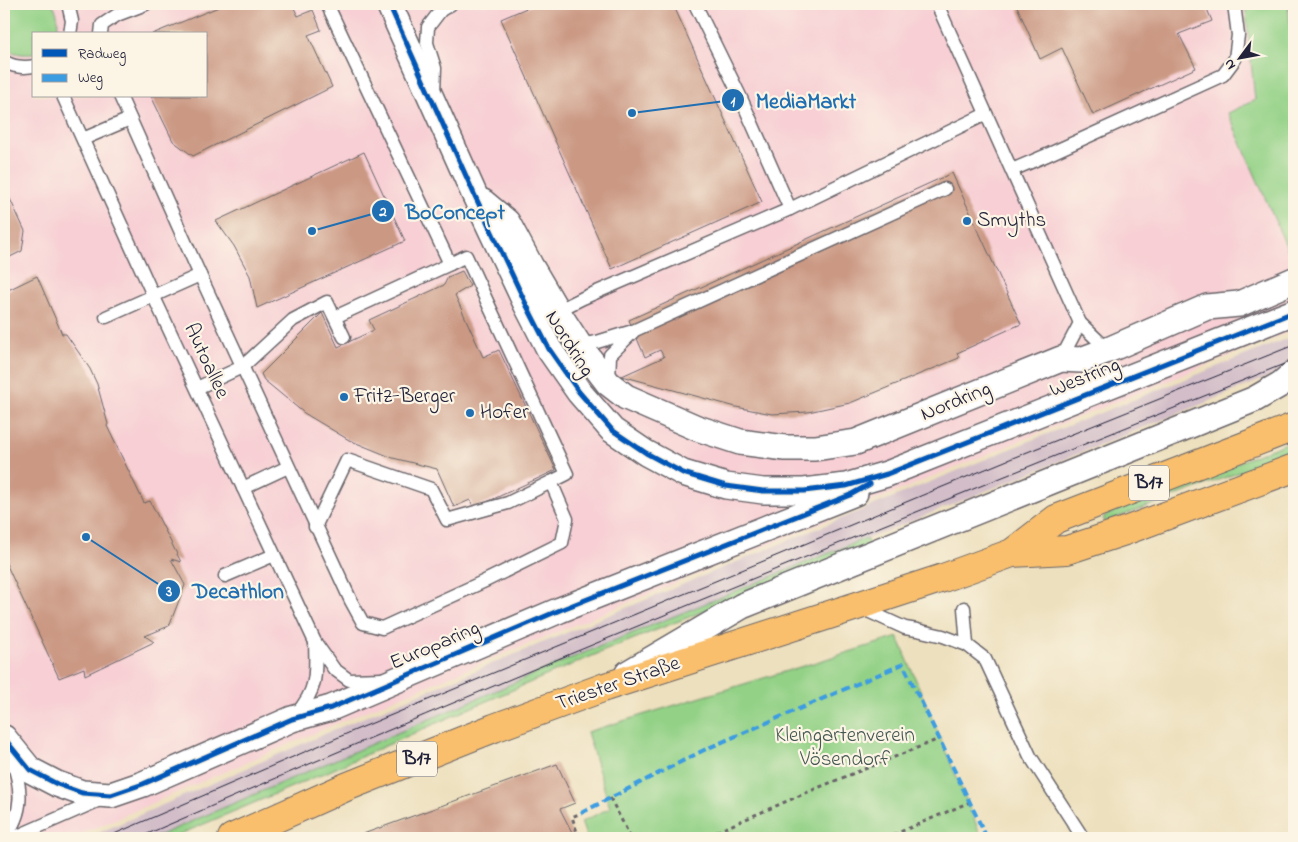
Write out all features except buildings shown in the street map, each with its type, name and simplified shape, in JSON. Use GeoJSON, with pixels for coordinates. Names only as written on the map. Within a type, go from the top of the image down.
{"type":"FeatureCollection","features":[{"type":"Feature","properties":{"kind":"main road","name":"Triester Straße"},"geometry":{"type":"LineString","coordinates":[[1012,553],[1056,519],[1294,427]]}},
{"type":"Feature","properties":{"kind":"main road","name":"Triester Straße"},"geometry":{"type":"LineString","coordinates":[[232,838],[346,787],[494,728],[605,687],[943,578],[1012,553],[1067,550],[1288,473]]}},
{"type":"Feature","properties":{"kind":"street","name":"Nordring"},"geometry":{"type":"LineString","coordinates":[[389,4],[475,196],[549,349],[579,392],[612,430],[646,453],[683,473],[726,486],[763,491],[804,491],[846,486],[887,474]]}},
{"type":"Feature","properties":{"kind":"street","name":"Nordring"},"geometry":{"type":"LineString","coordinates":[[475,196],[507,222],[557,311],[579,345],[608,383],[626,397],[697,428],[740,442],[785,448],[815,448],[856,442],[1061,359],[1081,360],[1207,307],[1239,304],[1294,280]]}},
{"type":"Feature","properties":{"kind":"street","name":"Westring"},"geometry":{"type":"LineString","coordinates":[[887,474],[1294,312]]}},
{"type":"Feature","properties":{"kind":"street"},"geometry":{"type":"LineString","coordinates":[[605,687],[742,606],[1255,399],[1281,384],[1294,373]]}},
{"type":"Feature","properties":{"kind":"street","name":"Europaring"},"geometry":{"type":"LineString","coordinates":[[4,739],[30,770],[82,794],[111,795],[144,784],[292,719],[331,708],[560,610],[850,496],[887,474]]}},
{"type":"Feature","properties":{"kind":"lane"},"geometry":{"type":"LineString","coordinates":[[68,4],[72,21],[70,32]]}},
{"type":"Feature","properties":{"kind":"lane"},"geometry":{"type":"LineString","coordinates":[[101,32],[102,25],[117,14],[146,4]]}},
{"type":"Feature","properties":{"kind":"lane"},"geometry":{"type":"LineString","coordinates":[[327,4],[450,264]]}},
{"type":"Feature","properties":{"kind":"lane"},"geometry":{"type":"LineString","coordinates":[[434,102],[435,68],[427,43],[428,27],[441,10],[451,4]]}},
{"type":"Feature","properties":{"kind":"lane"},"geometry":{"type":"LineString","coordinates":[[695,4],[740,96],[790,209]]}},
{"type":"Feature","properties":{"kind":"lane"},"geometry":{"type":"LineString","coordinates":[[937,4],[1080,322],[1108,350]]}},
{"type":"Feature","properties":{"kind":"lane"},"geometry":{"type":"LineString","coordinates":[[1012,170],[1223,74],[1235,59],[1238,36],[1234,4]]}},
{"type":"Feature","properties":{"kind":"lane"},"geometry":{"type":"LineString","coordinates":[[4,61],[8,64],[32,66]]}},
{"type":"Feature","properties":{"kind":"lane","name":"Autoallee"},"geometry":{"type":"LineString","coordinates":[[64,98],[153,295],[315,642],[334,668],[350,680],[398,679]]}},
{"type":"Feature","properties":{"kind":"lane"},"geometry":{"type":"LineString","coordinates":[[121,98],[288,468],[362,622],[382,628],[562,543],[566,519],[551,482]]}},
{"type":"Feature","properties":{"kind":"lane"},"geometry":{"type":"LineString","coordinates":[[557,311],[790,209],[986,114]]}},
{"type":"Feature","properties":{"kind":"lane"},"geometry":{"type":"LineString","coordinates":[[83,139],[130,119]]}},
{"type":"Feature","properties":{"kind":"lane"},"geometry":{"type":"LineString","coordinates":[[579,345],[597,342],[634,331],[945,189]]}},
{"type":"Feature","properties":{"kind":"lane"},"geometry":{"type":"LineString","coordinates":[[316,527],[347,460],[431,489],[447,520],[508,503],[567,474],[466,256],[335,317]]}},
{"type":"Feature","properties":{"kind":"lane"},"geometry":{"type":"LineString","coordinates":[[106,317],[200,275]]}},
{"type":"Feature","properties":{"kind":"lane"},"geometry":{"type":"LineString","coordinates":[[197,388],[242,367],[293,320],[327,302],[344,337]]}},
{"type":"Feature","properties":{"kind":"lane"},"geometry":{"type":"LineString","coordinates":[[1061,359],[1080,322]]}},
{"type":"Feature","properties":{"kind":"lane"},"geometry":{"type":"LineString","coordinates":[[608,383],[610,355],[634,331]]}},
{"type":"Feature","properties":{"kind":"lane"},"geometry":{"type":"LineString","coordinates":[[243,488],[288,468]]}},
{"type":"Feature","properties":{"kind":"lane"},"geometry":{"type":"LineString","coordinates":[[225,576],[274,555]]}},
{"type":"Feature","properties":{"kind":"lane"},"geometry":{"type":"LineString","coordinates":[[857,606],[904,628],[943,636],[967,644],[985,659],[1030,756],[1083,838]]}},
{"type":"Feature","properties":{"kind":"lane"},"geometry":{"type":"LineString","coordinates":[[964,608],[967,644]]}},
{"type":"Feature","properties":{"kind":"lane","name":"Autoallee"},"geometry":{"type":"LineString","coordinates":[[292,719],[303,707],[312,691],[316,676],[315,642]]}},
{"type":"Feature","properties":{"kind":"lane"},"geometry":{"type":"LineString","coordinates":[[4,739],[16,774],[19,789],[19,810],[12,828],[4,838]]}},
{"type":"Feature","properties":{"kind":"lane"},"geometry":{"type":"LineString","coordinates":[[13,838],[111,795]]}},
{"type":"Feature","properties":{"kind":"path"},"geometry":{"type":"LineString","coordinates":[[702,838],[815,789],[939,739]]}},
{"type":"Feature","properties":{"kind":"path"},"geometry":{"type":"LineString","coordinates":[[610,798],[631,838]]}},
{"type":"Feature","properties":{"kind":"path"},"geometry":{"type":"LineString","coordinates":[[886,838],[970,802]]}},
{"type":"Feature","properties":{"kind":"path"},"geometry":{"type":"LineString","coordinates":[[579,838],[572,817],[581,813]]}},
{"type":"Feature","properties":{"kind":"shaded area"},"geometry":{"type":"Polygon","coordinates":[[[4,4],[1294,4],[1294,330],[1005,447],[354,716],[72,838],[4,838],[4,4]]]}},
{"type":"Feature","properties":{"kind":"shaded area"},"geometry":{"type":"Polygon","coordinates":[[[1294,336],[1294,367],[574,657],[153,838],[87,838],[350,723],[804,534],[1027,442],[1294,336]]]}},
{"type":"Feature","properties":{"kind":"green space"},"geometry":{"type":"Polygon","coordinates":[[[4,4],[52,4],[58,18],[56,32],[32,32],[32,54],[18,54],[4,47],[4,4]]]}},
{"type":"Feature","properties":{"kind":"green space"},"geometry":{"type":"Polygon","coordinates":[[[1245,4],[1288,4],[1294,67],[1294,255],[1290,255],[1228,113],[1255,100],[1245,4]]]}},
{"type":"Feature","properties":{"kind":"green space"},"geometry":{"type":"Polygon","coordinates":[[[1294,440],[1294,452],[1105,522],[1103,518],[1108,514],[1294,440]]]}},
{"type":"Feature","properties":{"kind":"green space"},"geometry":{"type":"Polygon","coordinates":[[[866,538],[869,545],[604,651],[171,838],[153,838],[574,657],[866,538]]]}},
{"type":"Feature","properties":{"kind":"green space","name":"Kleingartenverein Vösendorf"},"geometry":{"type":"Polygon","coordinates":[[[898,637],[982,838],[587,838],[581,822],[610,808],[587,732],[898,637]]]}},
{"type":"Feature","properties":{"kind":"tram line"},"geometry":{"type":"LineString","coordinates":[[105,838],[353,731],[1010,459],[1294,345]]}},
{"type":"Feature","properties":{"kind":"tram line"},"geometry":{"type":"LineString","coordinates":[[138,838],[570,654],[859,535],[1294,360]]}},
{"type":"Feature","properties":{"kind":"marked path"},"geometry":{"type":"LineString","coordinates":[[581,813],[706,749],[903,664],[987,838]]}},
{"type":"Feature","properties":{"kind":"cycle path"},"geometry":{"type":"LineString","coordinates":[[389,4],[475,196],[549,349],[579,392],[612,430],[646,453],[683,473],[726,486],[763,491],[804,491],[846,486],[887,474],[1294,312]]}},
{"type":"Feature","properties":{"kind":"cycle path"},"geometry":{"type":"LineString","coordinates":[[4,738],[30,770],[57,784],[82,793],[111,795],[143,784],[292,719],[331,708],[560,610],[850,495],[870,484]]}},
{"type":"Feature","properties":{"kind":"place","name":"MediaMarkt"},"geometry":{"type":"Point","coordinates":[632,113]}},
{"type":"Feature","properties":{"kind":"place","name":"Smyths"},"geometry":{"type":"Point","coordinates":[967,221]}},
{"type":"Feature","properties":{"kind":"place","name":"BoConcept"},"geometry":{"type":"Point","coordinates":[312,231]}},
{"type":"Feature","properties":{"kind":"place","name":"Fritz-Berger"},"geometry":{"type":"Point","coordinates":[344,397]}},
{"type":"Feature","properties":{"kind":"place","name":"Hofer"},"geometry":{"type":"Point","coordinates":[470,413]}},
{"type":"Feature","properties":{"kind":"place","name":"Decathlon"},"geometry":{"type":"Point","coordinates":[86,537]}}]}
